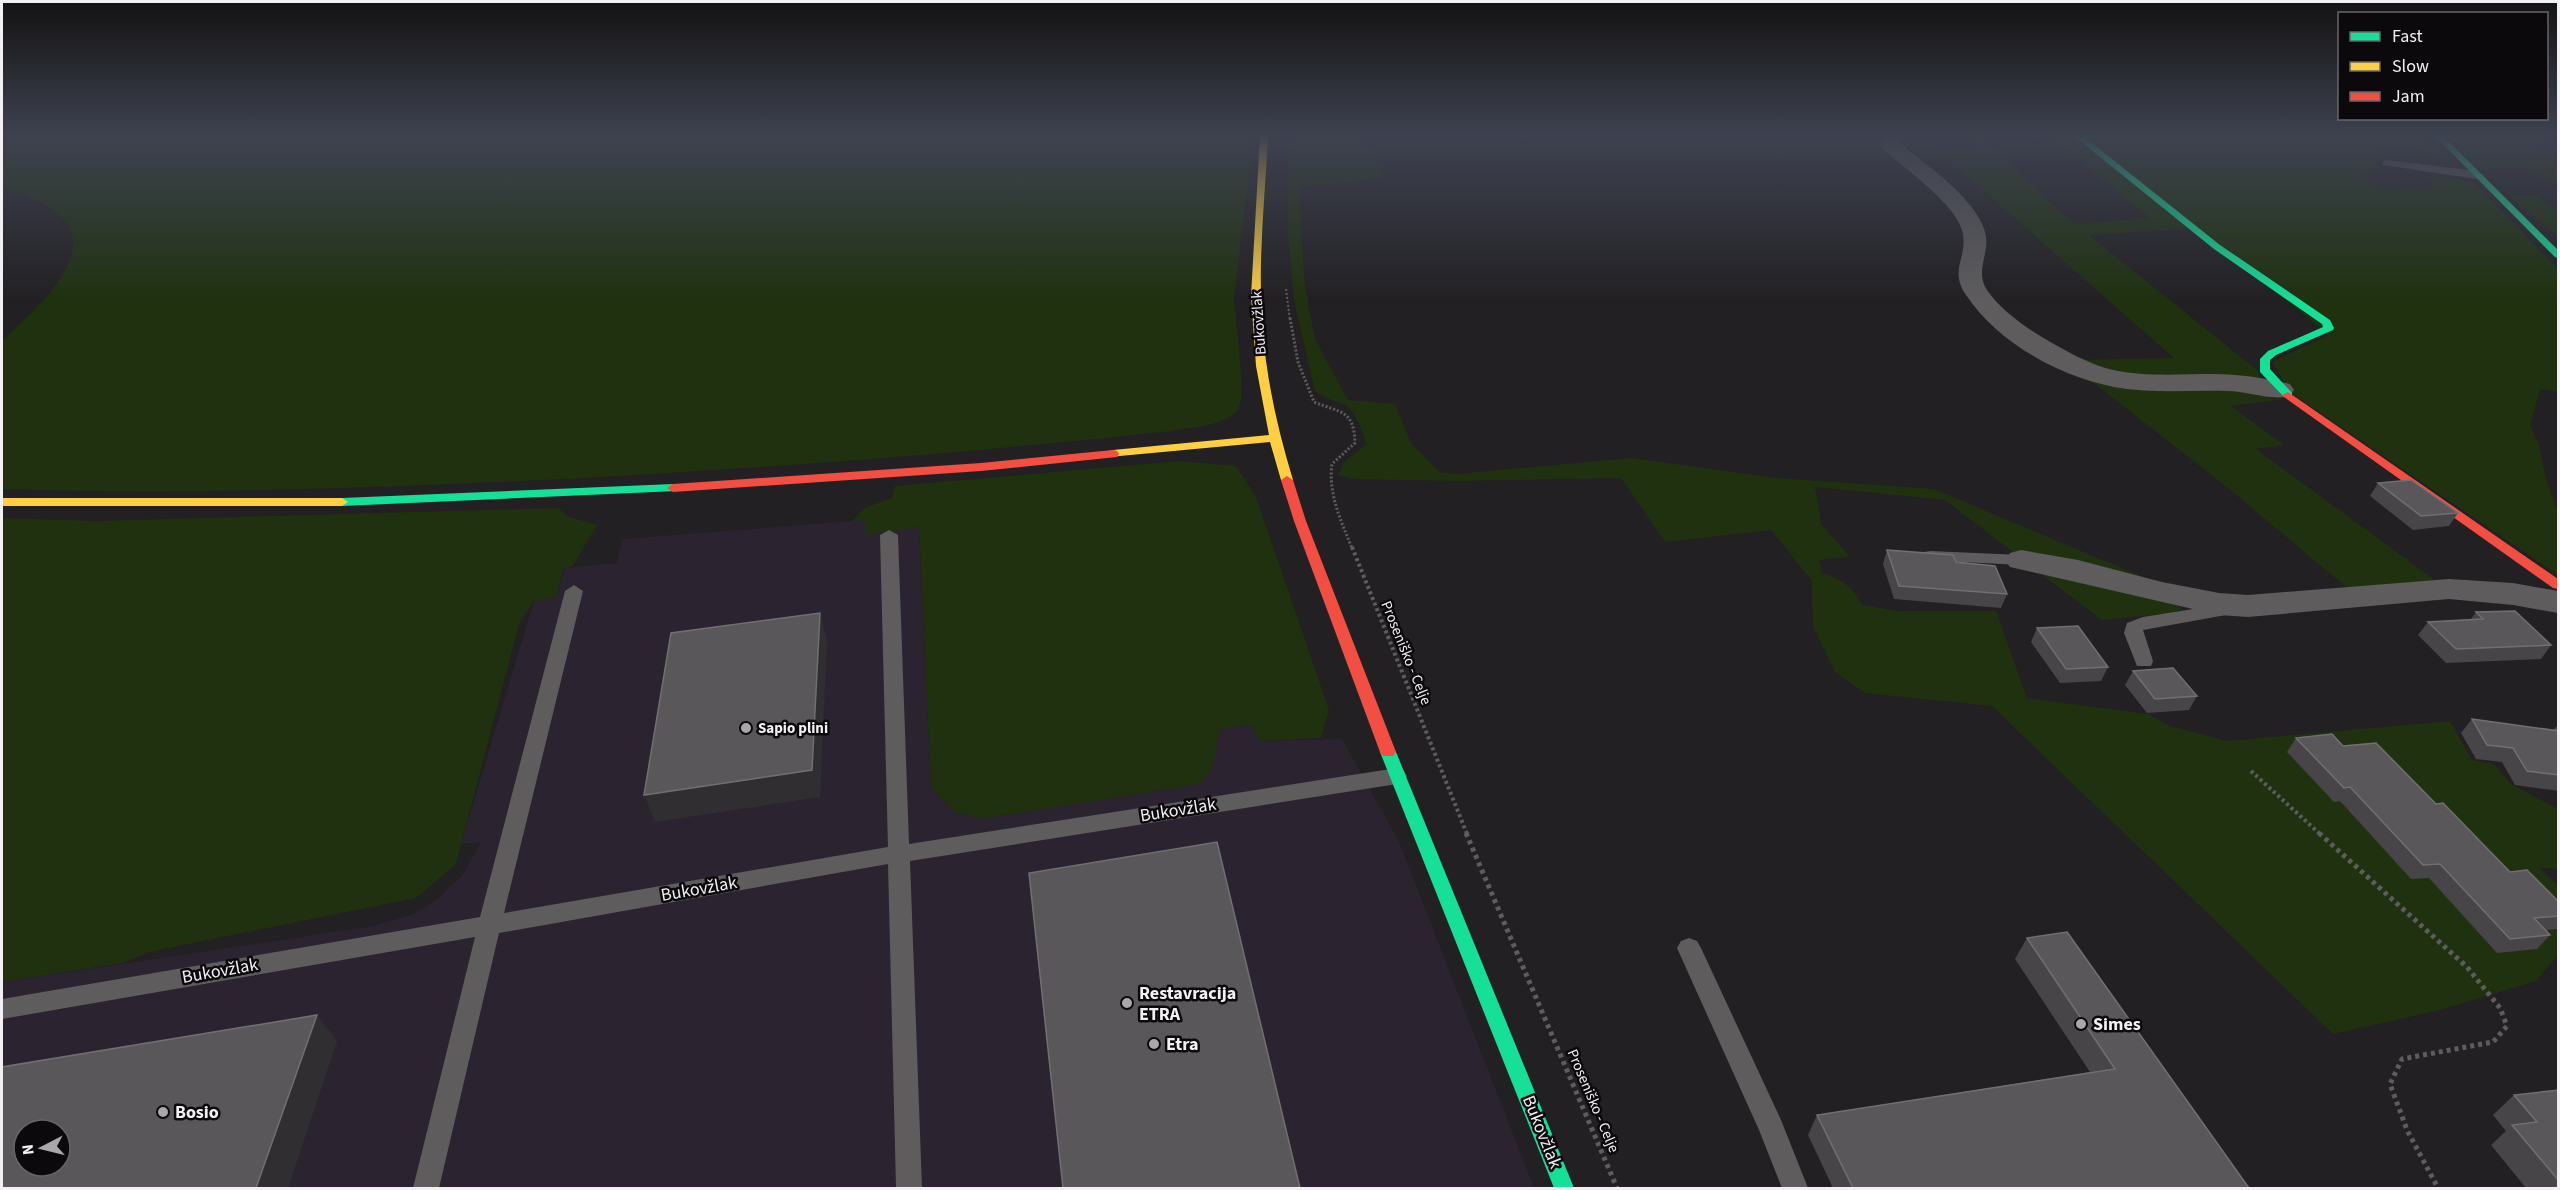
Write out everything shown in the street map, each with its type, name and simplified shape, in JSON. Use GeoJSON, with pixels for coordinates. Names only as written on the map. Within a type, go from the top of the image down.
{"type":"FeatureCollection","features":[{"type":"Feature","properties":{"kind":"street","name":"Bukovžlak"},"geometry":{"type":"LineString","coordinates":[[1261,192],[1256,295],[1258,337],[1274,438],[1300,521],[1397,776],[1564,1188]]}},
{"type":"Feature","properties":{"kind":"street"},"geometry":{"type":"LineString","coordinates":[[1942,192],[1970,220],[1974,235],[1969,270],[1972,285],[1998,316],[2056,357],[2101,375],[2143,382],[2240,381],[2280,390]]}},
{"type":"Feature","properties":{"kind":"street"},"geometry":{"type":"LineString","coordinates":[[2148,192],[2217,247],[2325,322],[2329,328],[2265,359],[2264,370],[2280,390],[2559,585]]}},
{"type":"Feature","properties":{"kind":"street"},"geometry":{"type":"LineString","coordinates":[[2494,192],[2559,255]]}},
{"type":"Feature","properties":{"kind":"street"},"geometry":{"type":"LineString","coordinates":[[2,502],[349,502],[693,487],[981,467],[1274,438]]}},
{"type":"Feature","properties":{"kind":"street"},"geometry":{"type":"LineString","coordinates":[[2021,560],[2057,564],[2186,600],[2218,605],[2248,606],[2449,589],[2512,594],[2559,602]]}},
{"type":"Feature","properties":{"kind":"lane"},"geometry":{"type":"LineString","coordinates":[[889,535],[909,1188]]}},
{"type":"Feature","properties":{"kind":"lane"},"geometry":{"type":"LineString","coordinates":[[1908,554],[2021,560]]}},
{"type":"Feature","properties":{"kind":"lane"},"geometry":{"type":"LineString","coordinates":[[426,1188],[489,926],[574,591]]}},
{"type":"Feature","properties":{"kind":"lane"},"geometry":{"type":"LineString","coordinates":[[2144,661],[2133,633],[2134,627],[2143,623],[2248,606]]}},
{"type":"Feature","properties":{"kind":"lane","name":"Bukovžlak"},"geometry":{"type":"LineString","coordinates":[[2,1009],[899,854],[1397,776]]}},
{"type":"Feature","properties":{"kind":"lane"},"geometry":{"type":"LineString","coordinates":[[1689,948],[1772,1129],[1795,1188]]}},
{"type":"Feature","properties":{"kind":"path","name":"Proseniško - Celje"},"geometry":{"type":"LineString","coordinates":[[1285,286],[1294,340],[1306,390],[1314,402],[1339,409],[1349,414],[1352,420],[1355,444],[1332,464],[1330,481],[1336,507],[1434,757],[1617,1188]]}},
{"type":"Feature","properties":{"kind":"path"},"geometry":{"type":"LineString","coordinates":[[2251,771],[2466,967],[2500,1008],[2507,1026],[2493,1042],[2402,1059],[2390,1084],[2407,1130],[2438,1188]]}},
{"type":"Feature","properties":{"kind":"shaded area"},"geometry":{"type":"Polygon","coordinates":[[[865,520],[866,534],[919,527],[931,788],[954,812],[981,819],[1194,785],[1217,740],[1219,729],[1252,725],[1259,741],[1342,739],[1399,842],[1534,1188],[2,1188],[2,982],[374,926],[411,915],[434,902],[462,876],[481,842],[461,844],[534,601],[556,597],[565,568],[617,563],[623,539],[865,520]]]}},
{"type":"Feature","properties":{"kind":"green space"},"geometry":{"type":"Polygon","coordinates":[[[12,192],[1247,192],[1234,300],[1240,359],[1240,404],[1237,411],[1223,420],[1206,426],[1171,431],[793,465],[566,479],[354,488],[214,491],[2,489],[2,341],[45,298],[62,276],[71,256],[72,236],[63,218],[40,202],[12,192]]]}},
{"type":"Feature","properties":{"kind":"green space"},"geometry":{"type":"Polygon","coordinates":[[[1288,192],[1299,192],[1305,288],[1315,339],[1348,400],[1395,404],[1411,443],[1439,472],[1456,474],[1631,458],[1777,478],[1934,489],[2169,588],[2014,553],[1945,500],[1815,487],[1821,524],[1850,557],[1819,560],[1822,573],[1846,584],[1863,605],[1898,611],[1996,611],[2027,698],[2149,714],[2167,725],[2227,741],[2450,721],[2472,760],[2494,764],[2511,784],[2558,809],[2558,869],[2539,868],[2558,885],[2558,955],[2536,981],[2440,1010],[2333,1034],[1992,706],[1865,693],[1835,672],[1813,626],[1812,581],[1771,530],[1665,542],[1621,478],[1456,481],[1353,479],[1338,475],[1344,462],[1367,444],[1351,410],[1315,391],[1294,301],[1288,234],[1288,192]]]}},
{"type":"Feature","properties":{"kind":"green space"},"geometry":{"type":"Polygon","coordinates":[[[1984,192],[2039,192],[2074,224],[2150,218],[2117,192],[2142,192],[2189,229],[2089,235],[2258,371],[2262,381],[2144,380],[2066,360],[2174,358],[1984,192]]]}},
{"type":"Feature","properties":{"kind":"green space"},"geometry":{"type":"Polygon","coordinates":[[[2151,192],[2482,192],[2558,269],[2558,392],[2540,389],[2530,425],[2539,445],[2546,480],[2558,511],[2558,575],[2291,393],[2272,362],[2329,335],[2151,192]]]}},
{"type":"Feature","properties":{"kind":"green space"},"geometry":{"type":"Polygon","coordinates":[[[2509,196],[2536,196],[2558,212],[2558,237],[2509,196]]]}},
{"type":"Feature","properties":{"kind":"green space"},"geometry":{"type":"Polygon","coordinates":[[[2079,377],[2188,384],[2286,399],[2231,406],[2284,445],[2256,449],[2439,583],[2352,592],[2228,488],[2095,384],[2079,377]]]}},
{"type":"Feature","properties":{"kind":"green space"},"geometry":{"type":"Polygon","coordinates":[[[1179,461],[1236,466],[1256,497],[1329,710],[1321,738],[1259,741],[1252,725],[1220,729],[1211,769],[1202,780],[1194,785],[981,819],[954,812],[931,788],[919,527],[865,535],[865,520],[852,521],[864,508],[892,498],[895,486],[1179,461]]]}},
{"type":"Feature","properties":{"kind":"green space"},"geometry":{"type":"Polygon","coordinates":[[[558,508],[569,517],[597,525],[572,567],[564,568],[556,597],[534,601],[519,624],[456,864],[416,898],[149,952],[123,963],[2,982],[2,518],[96,521],[558,508]]]}},
{"type":"Feature","properties":{"kind":"green space"},"geometry":{"type":"Polygon","coordinates":[[[2032,567],[2175,603],[2182,609],[2171,613],[2102,620],[2032,567]]]}},
{"type":"Feature","properties":{"kind":"building"},"geometry":{"type":"Polygon","coordinates":[[[2411,480],[2458,513],[2421,516],[2378,483],[2411,480]]]}},
{"type":"Feature","properties":{"kind":"building"},"geometry":{"type":"Polygon","coordinates":[[[1887,550],[1953,555],[1956,562],[1995,566],[2007,594],[1899,586],[1887,550]]]}},
{"type":"Feature","properties":{"kind":"building"},"geometry":{"type":"Polygon","coordinates":[[[2515,611],[2551,645],[2456,649],[2428,622],[2483,619],[2476,612],[2515,611]]]}},
{"type":"Feature","properties":{"kind":"building","name":"Sapio plini"},"geometry":{"type":"Polygon","coordinates":[[[820,613],[812,770],[644,795],[671,633],[820,613]]]}},
{"type":"Feature","properties":{"kind":"building"},"geometry":{"type":"Polygon","coordinates":[[[2078,626],[2108,667],[2066,669],[2037,628],[2078,626]]]}},
{"type":"Feature","properties":{"kind":"building"},"geometry":{"type":"Polygon","coordinates":[[[2173,668],[2197,696],[2155,699],[2133,671],[2173,668]]]}},
{"type":"Feature","properties":{"kind":"building"},"geometry":{"type":"Polygon","coordinates":[[[2472,719],[2559,731],[2559,775],[2527,771],[2513,748],[2487,745],[2472,719]]]}},
{"type":"Feature","properties":{"kind":"building"},"geometry":{"type":"Polygon","coordinates":[[[2332,734],[2343,746],[2376,743],[2436,804],[2443,803],[2510,872],[2527,870],[2559,902],[2559,916],[2534,918],[2550,935],[2510,939],[2440,864],[2423,865],[2350,787],[2344,788],[2296,738],[2332,734]]]}},
{"type":"Feature","properties":{"kind":"building","name":"Etra"},"geometry":{"type":"Polygon","coordinates":[[[1217,842],[1300,1188],[1063,1188],[1029,873],[1217,842]]]}},
{"type":"Feature","properties":{"kind":"building","name":"Simes"},"geometry":{"type":"Polygon","coordinates":[[[2067,932],[2249,1188],[1853,1188],[1817,1115],[2115,1069],[2027,938],[2067,932]]]}},
{"type":"Feature","properties":{"kind":"building","name":"Bosio"},"geometry":{"type":"Polygon","coordinates":[[[317,1015],[256,1188],[2,1188],[2,1067],[317,1015]]]}},
{"type":"Feature","properties":{"kind":"building"},"geometry":{"type":"Polygon","coordinates":[[[2559,1090],[2559,1181],[2512,1125],[2537,1122],[2514,1095],[2559,1090]]]}},
{"type":"Feature","properties":{"kind":"traffic: fast"},"geometry":{"type":"LineString","coordinates":[[2148,192],[2217,247],[2326,322],[2329,328],[2272,353],[2265,359],[2264,370],[2288,395]]}},
{"type":"Feature","properties":{"kind":"traffic: fast"},"geometry":{"type":"LineString","coordinates":[[2495,192],[2558,255]]}},
{"type":"Feature","properties":{"kind":"traffic: fast"},"geometry":{"type":"LineString","coordinates":[[342,502],[673,488]]}},
{"type":"Feature","properties":{"kind":"traffic: fast"},"geometry":{"type":"LineString","coordinates":[[1388,752],[1564,1188]]}},
{"type":"Feature","properties":{"kind":"traffic: slow"},"geometry":{"type":"LineString","coordinates":[[1261,192],[1256,296],[1259,343],[1265,390],[1287,480]]}},
{"type":"Feature","properties":{"kind":"traffic: slow"},"geometry":{"type":"LineString","coordinates":[[1113,454],[1274,438]]}},
{"type":"Feature","properties":{"kind":"traffic: slow"},"geometry":{"type":"LineString","coordinates":[[2,502],[342,502]]}},
{"type":"Feature","properties":{"kind":"traffic: jam"},"geometry":{"type":"LineString","coordinates":[[2288,395],[2558,585]]}},
{"type":"Feature","properties":{"kind":"traffic: jam"},"geometry":{"type":"LineString","coordinates":[[673,488],[981,467],[1113,454]]}},
{"type":"Feature","properties":{"kind":"traffic: jam"},"geometry":{"type":"LineString","coordinates":[[1287,480],[1300,521],[1388,752]]}},
{"type":"Feature","properties":{"kind":"place","name":"Sapio plini"},"geometry":{"type":"Point","coordinates":[746,728]}},
{"type":"Feature","properties":{"kind":"place","name":"Restavracija ETRA"},"geometry":{"type":"Point","coordinates":[1127,1003]}},
{"type":"Feature","properties":{"kind":"place","name":"Simes"},"geometry":{"type":"Point","coordinates":[2081,1024]}},
{"type":"Feature","properties":{"kind":"place","name":"Etra"},"geometry":{"type":"Point","coordinates":[1154,1044]}},
{"type":"Feature","properties":{"kind":"place","name":"Bosio"},"geometry":{"type":"Point","coordinates":[163,1112]}}]}
